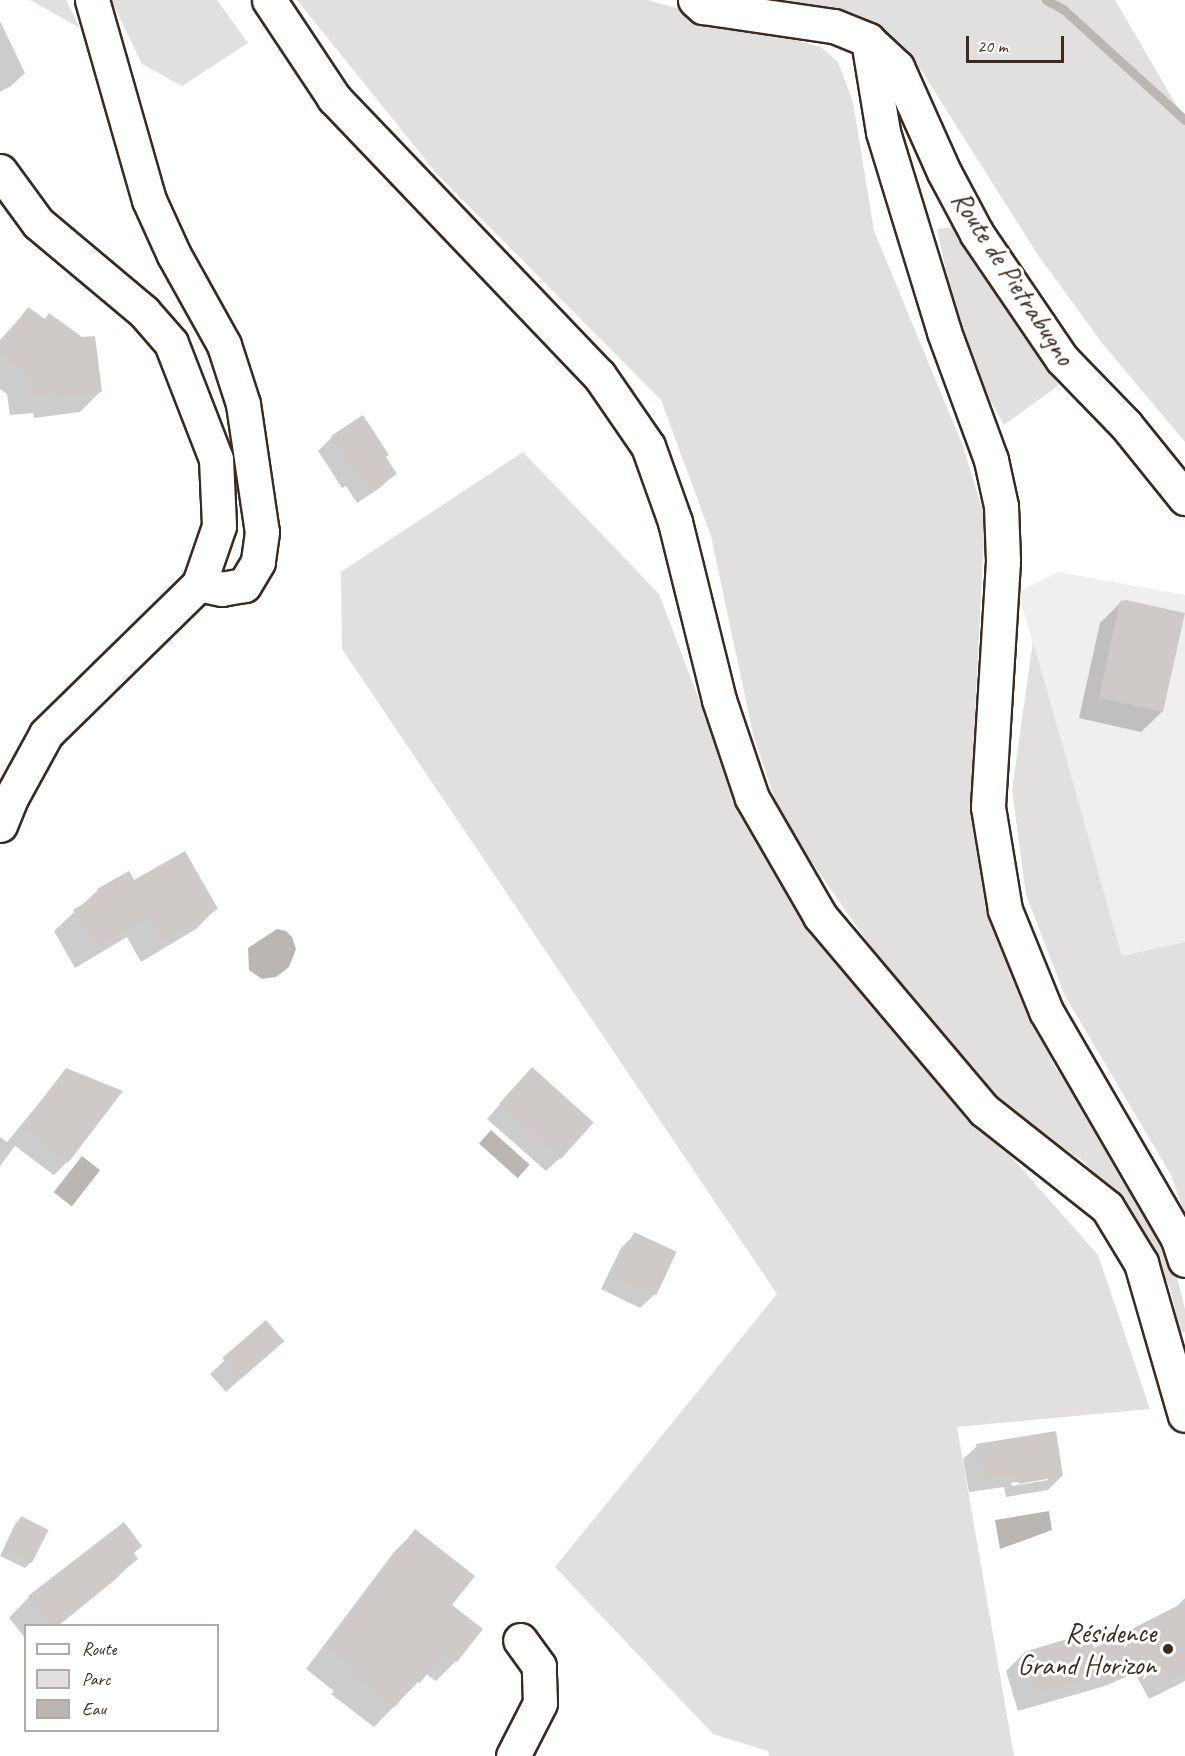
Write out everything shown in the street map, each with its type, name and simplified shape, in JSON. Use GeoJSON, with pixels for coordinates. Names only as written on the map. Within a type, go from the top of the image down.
{"type":"FeatureCollection","features":[{"type":"Feature","properties":{"kind":"street"},"geometry":{"type":"LineString","coordinates":[[92,0],[149,200],[174,255],[224,345],[243,404],[262,532],[258,562],[244,585],[222,589],[199,584]]}},
{"type":"Feature","properties":{"kind":"street"},"geometry":{"type":"LineString","coordinates":[[269,0],[334,98],[599,375],[648,446],[675,522],[719,700],[752,798],[820,916],[984,1110],[1107,1207],[1141,1263],[1185,1415]]}},
{"type":"Feature","properties":{"kind":"street"},"geometry":{"type":"LineString","coordinates":[[695,0],[703,7],[834,26],[868,40],[883,132],[944,332],[991,460],[1001,506],[1003,561],[988,807],[1005,909],[1046,1011],[1178,1239],[1185,1260]]}},
{"type":"Feature","properties":{"kind":"street","name":"Route de Pietrabugno"},"geometry":{"type":"LineString","coordinates":[[868,40],[897,68],[945,172],[977,234],[1062,359],[1126,425],[1185,498]]}},
{"type":"Feature","properties":{"kind":"street"},"geometry":{"type":"LineString","coordinates":[[0,171],[38,223],[144,312],[171,343],[216,459],[219,526],[199,584],[46,734],[11,798],[0,825]]}},
{"type":"Feature","properties":{"kind":"street"},"geometry":{"type":"LineString","coordinates":[[513,1756],[540,1703],[539,1666],[520,1640]]}},
{"type":"Feature","properties":{"kind":"shaded area"},"geometry":{"type":"Polygon","coordinates":[[[1058,572],[1185,595],[1185,942],[1122,956],[1018,592],[1058,572]]]}},
{"type":"Feature","properties":{"kind":"green space"},"geometry":{"type":"Polygon","coordinates":[[[30,0],[66,0],[80,28],[30,0]]]}},
{"type":"Feature","properties":{"kind":"green space"},"geometry":{"type":"Polygon","coordinates":[[[111,0],[217,0],[248,43],[182,86],[142,64],[111,0]]]}},
{"type":"Feature","properties":{"kind":"green space"},"geometry":{"type":"Polygon","coordinates":[[[297,0],[647,0],[821,47],[838,62],[853,102],[874,231],[963,446],[985,518],[972,772],[987,902],[1019,987],[1055,1067],[1130,1173],[1168,1241],[1185,1309],[1185,1332],[1180,1332],[1170,1288],[1138,1223],[1083,1161],[1005,1109],[885,967],[781,818],[753,734],[711,536],[661,400],[437,174],[297,0]]]}},
{"type":"Feature","properties":{"kind":"green space"},"geometry":{"type":"Polygon","coordinates":[[[775,0],[1115,0],[1185,120],[1185,442],[1102,343],[1038,255],[921,70],[870,21],[775,0]]]}},
{"type":"Feature","properties":{"kind":"green space"},"geometry":{"type":"Polygon","coordinates":[[[953,227],[1059,385],[1004,425],[971,366],[958,326],[937,229],[953,227]]]}},
{"type":"Feature","properties":{"kind":"green space"},"geometry":{"type":"Polygon","coordinates":[[[523,452],[659,594],[744,818],[825,946],[1098,1255],[1150,1409],[957,1427],[1014,1756],[769,1756],[768,1751],[713,1734],[555,1567],[777,1294],[342,649],[341,572],[523,452]]]}},
{"type":"Feature","properties":{"kind":"green space"},"geometry":{"type":"Polygon","coordinates":[[[1033,641],[1122,956],[1185,942],[1185,1215],[1171,1175],[1065,996],[1026,895],[1012,790],[1033,641]]]}},
{"type":"Feature","properties":{"kind":"water"},"geometry":{"type":"Polygon","coordinates":[[[277,929],[286,931],[292,937],[296,949],[289,967],[276,977],[262,979],[249,970],[248,948],[277,929]]]}},
{"type":"Feature","properties":{"kind":"water"},"geometry":{"type":"Polygon","coordinates":[[[491,1130],[530,1165],[518,1178],[479,1143],[491,1130]]]}},
{"type":"Feature","properties":{"kind":"water"},"geometry":{"type":"Polygon","coordinates":[[[82,1156],[100,1170],[72,1206],[54,1192],[82,1156]]]}},
{"type":"Feature","properties":{"kind":"water"},"geometry":{"type":"Polygon","coordinates":[[[1049,1511],[1052,1530],[1000,1549],[995,1520],[1049,1511]]]}},
{"type":"Feature","properties":{"kind":"building"},"geometry":{"type":"Polygon","coordinates":[[[28,307],[45,319],[49,313],[82,337],[95,336],[102,392],[54,398],[53,393],[30,396],[27,373],[0,354],[0,345],[28,307]]]}},
{"type":"Feature","properties":{"kind":"building"},"geometry":{"type":"Polygon","coordinates":[[[363,415],[389,455],[386,457],[397,474],[371,491],[360,474],[357,476],[331,436],[363,415]]]}},
{"type":"Feature","properties":{"kind":"building"},"geometry":{"type":"Polygon","coordinates":[[[1126,600],[1185,613],[1163,712],[1099,698],[1120,601],[1126,600]]]}},
{"type":"Feature","properties":{"kind":"building"},"geometry":{"type":"Polygon","coordinates":[[[185,851],[218,909],[161,942],[148,918],[96,948],[73,910],[100,894],[97,889],[129,871],[134,880],[185,851]]]}},
{"type":"Feature","properties":{"kind":"building"},"geometry":{"type":"Polygon","coordinates":[[[532,1067],[594,1123],[561,1159],[499,1103],[532,1067]]]}},
{"type":"Feature","properties":{"kind":"building"},"geometry":{"type":"Polygon","coordinates":[[[66,1068],[123,1091],[68,1163],[21,1127],[66,1068]]]}},
{"type":"Feature","properties":{"kind":"building"},"geometry":{"type":"Polygon","coordinates":[[[634,1232],[677,1252],[656,1295],[614,1276],[634,1232]]]}},
{"type":"Feature","properties":{"kind":"building"},"geometry":{"type":"Polygon","coordinates":[[[266,1320],[284,1341],[241,1379],[222,1358],[266,1320]]]}},
{"type":"Feature","properties":{"kind":"building"},"geometry":{"type":"Polygon","coordinates":[[[1056,1431],[1063,1476],[1019,1484],[1018,1474],[982,1479],[976,1444],[1056,1431]]]}},
{"type":"Feature","properties":{"kind":"building"},"geometry":{"type":"Polygon","coordinates":[[[21,1516],[49,1530],[32,1563],[4,1549],[21,1516]]]}},
{"type":"Feature","properties":{"kind":"building"},"geometry":{"type":"Polygon","coordinates":[[[124,1522],[142,1546],[134,1553],[138,1559],[58,1624],[49,1624],[28,1596],[124,1522]]]}},
{"type":"Feature","properties":{"kind":"building"},"geometry":{"type":"Polygon","coordinates":[[[415,1529],[475,1576],[452,1605],[483,1629],[457,1662],[444,1652],[420,1683],[416,1680],[395,1707],[350,1673],[353,1669],[326,1648],[415,1529]]]}},
{"type":"Feature","properties":{"kind":"building"},"geometry":{"type":"Polygon","coordinates":[[[1185,1602],[1185,1673],[1167,1682],[1153,1656],[1124,1668],[1036,1694],[1024,1652],[1090,1632],[1094,1648],[1185,1602]]]}},
{"type":"Feature","properties":{"kind":"waterway"},"geometry":{"type":"LineString","coordinates":[[1046,0],[1063,9],[1185,120]]}},
{"type":"Feature","properties":{"kind":"place","name":"Résidence Grand Horizon"},"geometry":{"type":"Point","coordinates":[1168,1649]}}]}
